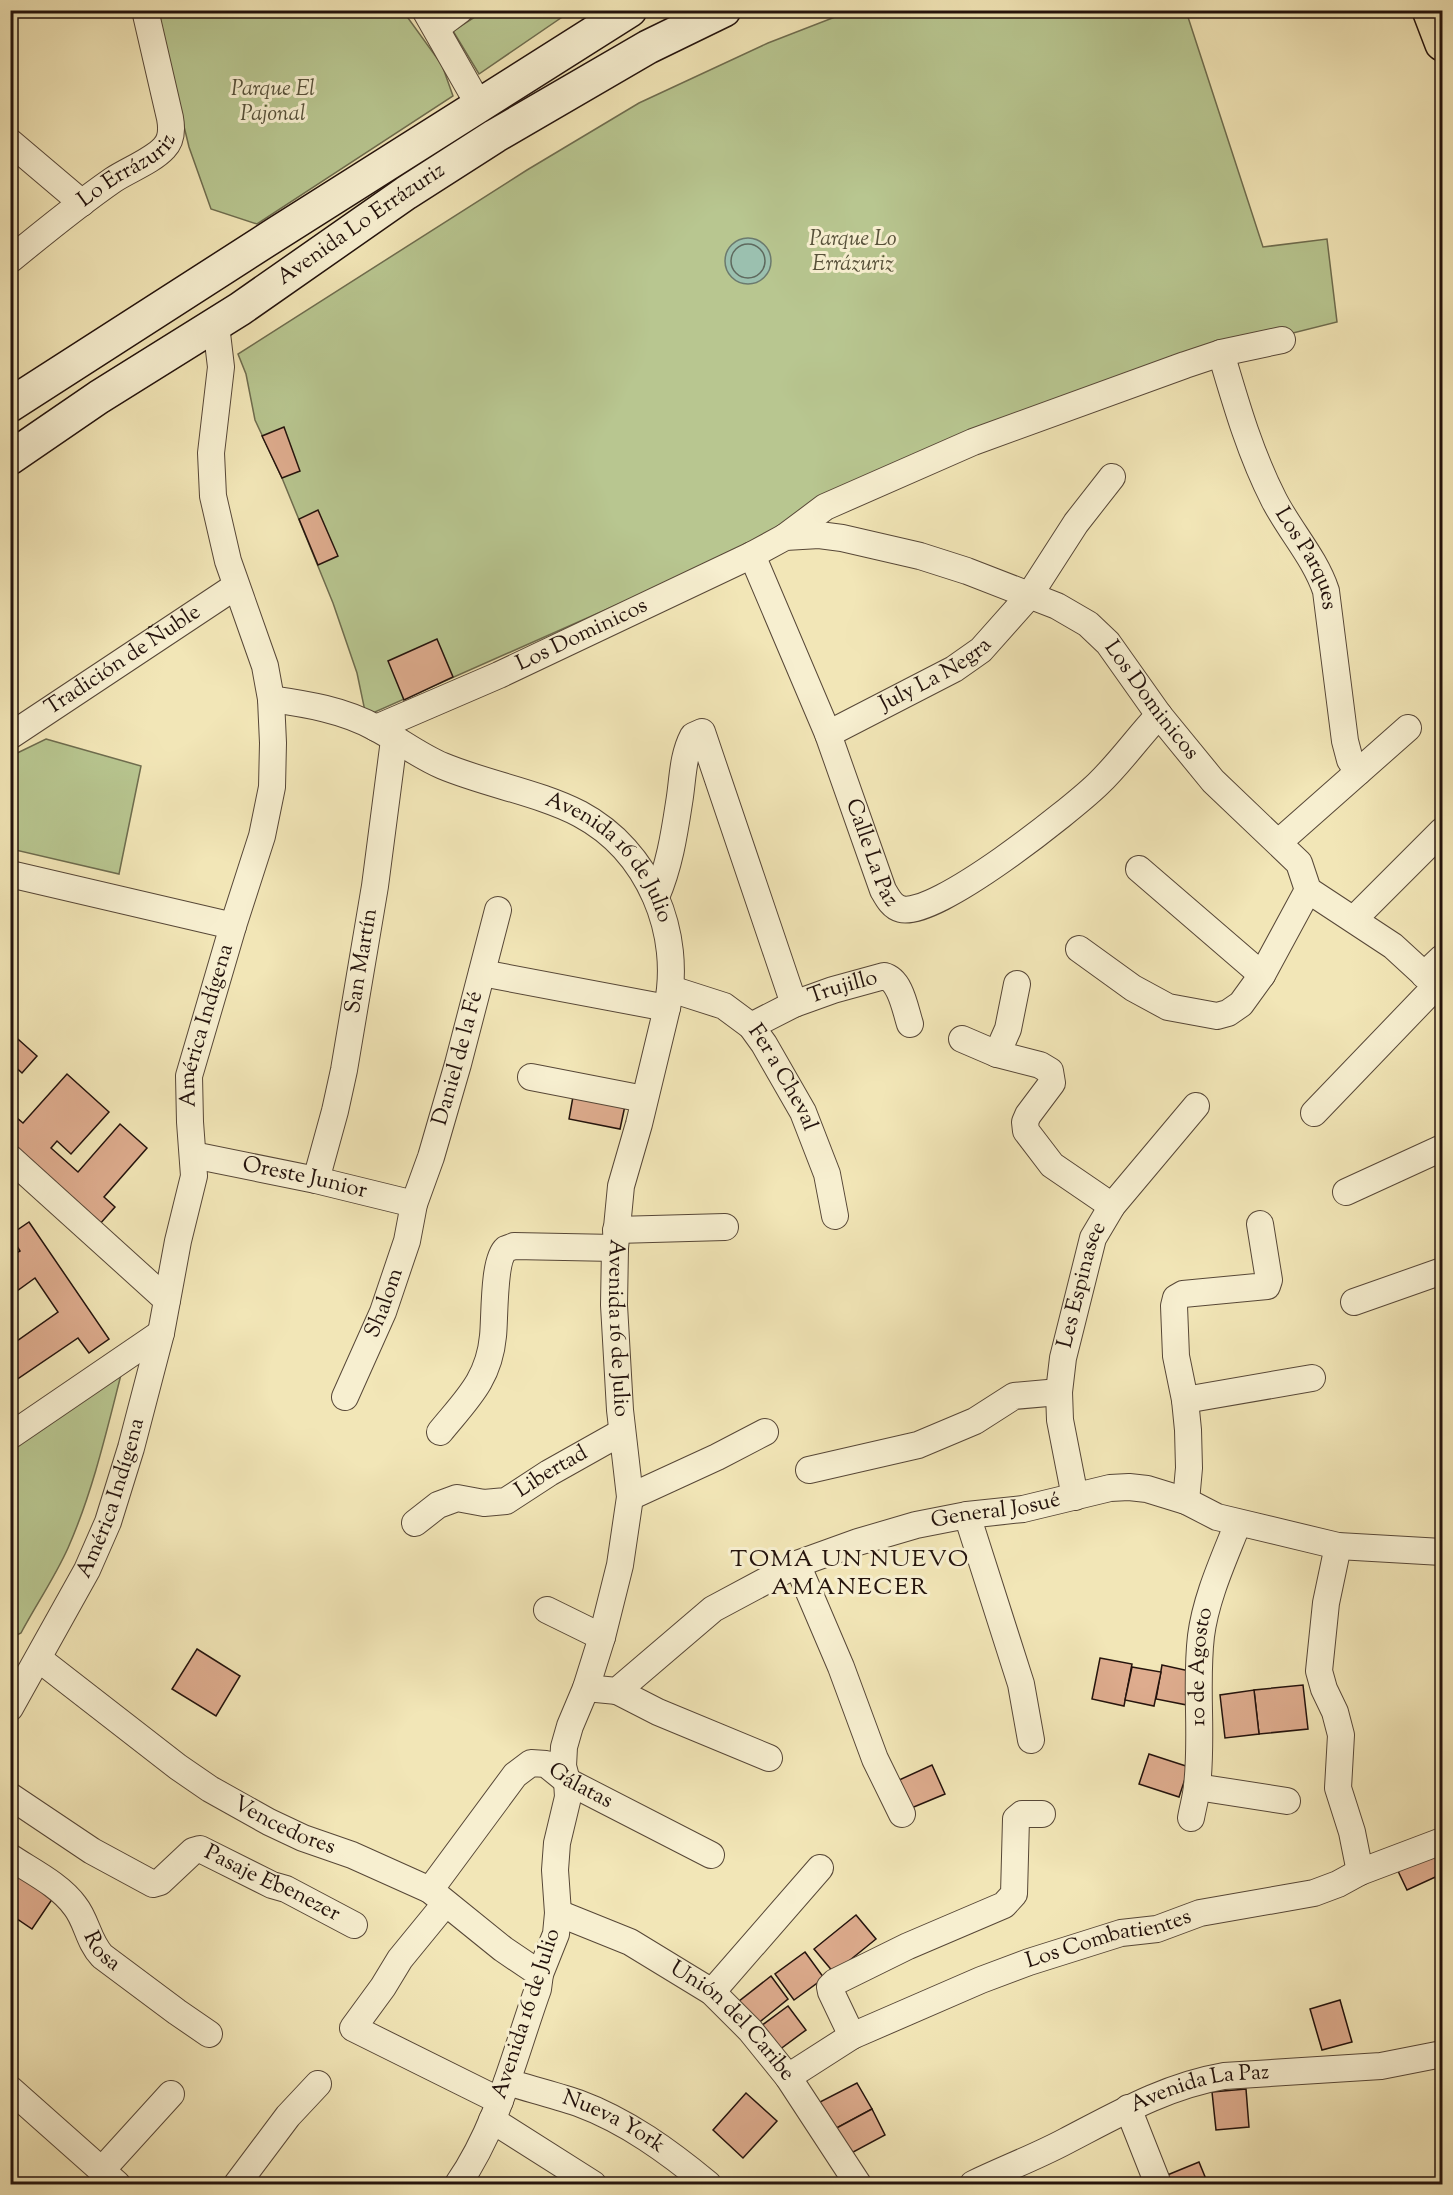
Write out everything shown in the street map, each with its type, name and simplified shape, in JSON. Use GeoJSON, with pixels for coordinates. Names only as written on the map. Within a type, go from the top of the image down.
{"type":"FeatureCollection","features":[{"type":"Feature","properties":{"kind":"highway"},"geometry":{"type":"LineString","coordinates":[[1429,10],[1443,44]]}},
{"type":"Feature","properties":{"kind":"main road","name":"Avenida Lo Errázuriz"},"geometry":{"type":"LineString","coordinates":[[10,405],[630,10]]}},
{"type":"Feature","properties":{"kind":"main road","name":"Avenida Lo Errázuriz"},"geometry":{"type":"LineString","coordinates":[[10,458],[216,325],[406,193],[495,136],[665,38],[723,10]]}},
{"type":"Feature","properties":{"kind":"street","name":"Lo Errázuriz"},"geometry":{"type":"LineString","coordinates":[[10,260],[114,179],[164,148],[170,139],[172,128],[145,10]]}},
{"type":"Feature","properties":{"kind":"street"},"geometry":{"type":"LineString","coordinates":[[460,10],[431,19],[479,105]]}},
{"type":"Feature","properties":{"kind":"street"},"geometry":{"type":"LineString","coordinates":[[10,142],[81,203]]}},
{"type":"Feature","properties":{"kind":"street","name":"América Indígena"},"geometry":{"type":"LineString","coordinates":[[11,1705],[39,1659],[87,1570],[108,1522],[131,1448],[161,1334],[178,1240],[194,1176],[189,1076],[262,836],[272,786],[271,699],[265,666],[236,586],[218,524],[211,474],[211,453],[221,367],[216,325]]}},
{"type":"Feature","properties":{"kind":"street","name":"Los Dominicos"},"geometry":{"type":"LineString","coordinates":[[385,734],[499,675],[752,555],[785,537],[825,507],[973,442],[1096,395],[1221,353],[1282,340]]}},
{"type":"Feature","properties":{"kind":"street","name":"Los Parques"},"geometry":{"type":"LineString","coordinates":[[1221,353],[1248,444],[1275,503],[1324,584],[1345,741],[1350,760],[1358,772]]}},
{"type":"Feature","properties":{"kind":"street","name":"July La Negra"},"geometry":{"type":"LineString","coordinates":[[828,734],[981,650],[1029,596],[1076,523],[1112,477]]}},
{"type":"Feature","properties":{"kind":"street","name":"Los Dominicos"},"geometry":{"type":"LineString","coordinates":[[785,537],[819,535],[878,546],[967,571],[1057,606],[1088,624],[1108,643],[1159,715],[1213,781],[1299,863],[1308,890]]}},
{"type":"Feature","properties":{"kind":"street","name":"Calle La Paz"},"geometry":{"type":"LineString","coordinates":[[752,555],[828,734],[883,890],[889,901],[901,909],[917,908],[959,888],[1011,855],[1101,782],[1159,715]]}},
{"type":"Feature","properties":{"kind":"street","name":"Tradición de Ñuble"},"geometry":{"type":"LineString","coordinates":[[10,736],[236,586]]}},
{"type":"Feature","properties":{"kind":"street","name":"Avenida 16 de Julio"},"geometry":{"type":"LineString","coordinates":[[271,699],[332,711],[385,734],[414,753],[449,769],[561,806],[597,824],[625,850],[641,869],[662,910],[668,934],[672,973],[669,998],[621,1186],[616,1239],[614,1305],[622,1432],[630,1497],[621,1565],[602,1637],[564,1747],[562,1766],[567,1781],[568,1797],[557,1843],[556,1934],[540,1974],[538,1989],[500,2101],[470,2166],[458,2184]]}},
{"type":"Feature","properties":{"kind":"street"},"geometry":{"type":"LineString","coordinates":[[1279,842],[1408,728]]}},
{"type":"Feature","properties":{"kind":"street"},"geometry":{"type":"LineString","coordinates":[[656,897],[667,873],[680,802],[686,749],[693,736],[702,732],[795,1004]]}},
{"type":"Feature","properties":{"kind":"street","name":"San Martín"},"geometry":{"type":"LineString","coordinates":[[316,1180],[344,1070],[375,886],[385,734]]}},
{"type":"Feature","properties":{"kind":"street"},"geometry":{"type":"LineString","coordinates":[[1354,919],[1443,831]]}},
{"type":"Feature","properties":{"kind":"street"},"geometry":{"type":"LineString","coordinates":[[1139,869],[1262,975]]}},
{"type":"Feature","properties":{"kind":"street"},"geometry":{"type":"LineString","coordinates":[[10,874],[233,926]]}},
{"type":"Feature","properties":{"kind":"street"},"geometry":{"type":"LineString","coordinates":[[1079,949],[1133,988],[1168,1007],[1217,1017],[1241,1004],[1262,975],[1308,890],[1393,946],[1436,978],[1314,1113]]}},
{"type":"Feature","properties":{"kind":"street","name":"Daniel de la Fé"},"geometry":{"type":"LineString","coordinates":[[414,1204],[431,1157],[498,910]]}},
{"type":"Feature","properties":{"kind":"street","name":"Fer a Cheval"},"geometry":{"type":"LineString","coordinates":[[482,973],[724,1006],[751,1026],[764,1044],[803,1112],[827,1173],[835,1216]]}},
{"type":"Feature","properties":{"kind":"street","name":"Trujillo"},"geometry":{"type":"LineString","coordinates":[[751,1026],[795,1004],[833,990],[884,976],[891,978],[897,986],[910,1024]]}},
{"type":"Feature","properties":{"kind":"street"},"geometry":{"type":"LineString","coordinates":[[997,1054],[1008,1029],[1017,984]]}},
{"type":"Feature","properties":{"kind":"street"},"geometry":{"type":"LineString","coordinates":[[962,1039],[997,1054],[1040,1065],[1050,1071],[1052,1083],[1028,1115],[1025,1122],[1026,1131],[1052,1165],[1113,1206]]}},
{"type":"Feature","properties":{"kind":"street"},"geometry":{"type":"LineString","coordinates":[[531,1077],[644,1099]]}},
{"type":"Feature","properties":{"kind":"street","name":"Les Espinasee"},"geometry":{"type":"LineString","coordinates":[[1075,1497],[1060,1419],[1059,1392],[1063,1358],[1093,1238],[1113,1206],[1197,1106]]}},
{"type":"Feature","properties":{"kind":"street"},"geometry":{"type":"LineString","coordinates":[[1346,1192],[1443,1148]]}},
{"type":"Feature","properties":{"kind":"street","name":"Oreste Junior"},"geometry":{"type":"LineString","coordinates":[[193,1155],[316,1180],[414,1204]]}},
{"type":"Feature","properties":{"kind":"street"},"geometry":{"type":"LineString","coordinates":[[10,1158],[167,1300]]}},
{"type":"Feature","properties":{"kind":"street","name":"Shalom"},"geometry":{"type":"LineString","coordinates":[[345,1398],[383,1312],[407,1241],[414,1204]]}},
{"type":"Feature","properties":{"kind":"street"},"geometry":{"type":"LineString","coordinates":[[1186,1501],[1189,1468],[1185,1400],[1176,1356],[1174,1306],[1176,1298],[1190,1292],[1267,1286],[1269,1280],[1260,1224]]}},
{"type":"Feature","properties":{"kind":"street"},"geometry":{"type":"LineString","coordinates":[[440,1432],[478,1385],[486,1369],[493,1342],[499,1261],[505,1250],[514,1246],[616,1239],[725,1227]]}},
{"type":"Feature","properties":{"kind":"street"},"geometry":{"type":"LineString","coordinates":[[1354,1302],[1443,1271]]}},
{"type":"Feature","properties":{"kind":"street"},"geometry":{"type":"LineString","coordinates":[[10,1436],[161,1334]]}},
{"type":"Feature","properties":{"kind":"street"},"geometry":{"type":"LineString","coordinates":[[1185,1400],[1312,1378]]}},
{"type":"Feature","properties":{"kind":"street"},"geometry":{"type":"LineString","coordinates":[[809,1470],[918,1445],[975,1421],[1014,1396],[1059,1392]]}},
{"type":"Feature","properties":{"kind":"street","name":"Libertad"},"geometry":{"type":"LineString","coordinates":[[415,1523],[438,1505],[457,1498],[484,1503],[506,1501],[549,1473],[622,1432]]}},
{"type":"Feature","properties":{"kind":"street"},"geometry":{"type":"LineString","coordinates":[[630,1497],[765,1432]]}},
{"type":"Feature","properties":{"kind":"street","name":"General Josué"},"geometry":{"type":"LineString","coordinates":[[617,1690],[713,1609],[796,1564],[916,1525],[967,1515],[1023,1509],[1110,1488],[1147,1489],[1186,1501],[1217,1517],[1338,1546],[1443,1552]]}},
{"type":"Feature","properties":{"kind":"street"},"geometry":{"type":"LineString","coordinates":[[967,1515],[1021,1684],[1031,1740]]}},
{"type":"Feature","properties":{"kind":"street","name":"10 de Agosto"},"geometry":{"type":"LineString","coordinates":[[1191,1818],[1199,1758],[1197,1691],[1201,1634],[1206,1608],[1238,1523]]}},
{"type":"Feature","properties":{"kind":"street"},"geometry":{"type":"LineString","coordinates":[[1338,1546],[1326,1603],[1319,1671],[1324,1689],[1335,1712],[1341,1735],[1338,1788],[1352,1832],[1360,1872]]}},
{"type":"Feature","properties":{"kind":"street"},"geometry":{"type":"LineString","coordinates":[[796,1564],[841,1667],[875,1759],[902,1814]]}},
{"type":"Feature","properties":{"kind":"street"},"geometry":{"type":"LineString","coordinates":[[547,1610],[602,1637]]}},
{"type":"Feature","properties":{"kind":"street","name":"Vencedores"},"geometry":{"type":"LineString","coordinates":[[39,1659],[178,1767],[210,1789],[269,1822],[303,1838],[352,1855],[438,1897],[503,1949],[540,1974]]}},
{"type":"Feature","properties":{"kind":"street"},"geometry":{"type":"LineString","coordinates":[[586,1688],[617,1690],[658,1712],[769,1758]]}},
{"type":"Feature","properties":{"kind":"street","name":"Gálatas"},"geometry":{"type":"LineString","coordinates":[[500,2101],[353,2028],[383,1987],[514,1775],[531,1763],[546,1764],[567,1781],[711,1855]]}},
{"type":"Feature","properties":{"kind":"street"},"geometry":{"type":"LineString","coordinates":[[1197,1786],[1287,1801]]}},
{"type":"Feature","properties":{"kind":"street","name":"Pasaje Ebenezer"},"geometry":{"type":"LineString","coordinates":[[10,1796],[92,1851],[153,1884],[160,1882],[193,1851],[200,1848],[354,1925]]}},
{"type":"Feature","properties":{"kind":"street"},"geometry":{"type":"LineString","coordinates":[[852,2036],[830,1987],[835,1982],[908,1946],[1004,1905],[1014,1894],[1016,1818],[1022,1814],[1042,1814]]}},
{"type":"Feature","properties":{"kind":"street","name":"Los Combatientes"},"geometry":{"type":"LineString","coordinates":[[788,2077],[852,2036],[981,1980],[1121,1933],[1157,1929],[1200,1913],[1314,1893],[1360,1872],[1443,1841]]}},
{"type":"Feature","properties":{"kind":"street","name":"Rosa"},"geometry":{"type":"LineString","coordinates":[[10,1857],[51,1884],[75,1905],[82,1916],[94,1948],[102,1956],[209,2034]]}},
{"type":"Feature","properties":{"kind":"street"},"geometry":{"type":"LineString","coordinates":[[712,1992],[820,1868]]}},
{"type":"Feature","properties":{"kind":"street","name":"Unión del Caribe"},"geometry":{"type":"LineString","coordinates":[[558,1913],[630,1942],[712,1992],[750,2030],[788,2077],[858,2184]]}},
{"type":"Feature","properties":{"kind":"street","name":"Avenida La Paz"},"geometry":{"type":"LineString","coordinates":[[973,2184],[1064,2142],[1128,2108],[1173,2088],[1199,2080],[1224,2076],[1382,2066],[1443,2054]]}},
{"type":"Feature","properties":{"kind":"street"},"geometry":{"type":"LineString","coordinates":[[237,2184],[288,2116],[318,2084]]}},
{"type":"Feature","properties":{"kind":"street"},"geometry":{"type":"LineString","coordinates":[[10,2089],[109,2178],[171,2094]]}},
{"type":"Feature","properties":{"kind":"street"},"geometry":{"type":"LineString","coordinates":[[500,2101],[593,2184]]}},
{"type":"Feature","properties":{"kind":"street","name":"Nueva York"},"geometry":{"type":"LineString","coordinates":[[500,2101],[578,2103],[618,2121],[655,2143],[708,2184]]}},
{"type":"Feature","properties":{"kind":"street"},"geometry":{"type":"LineString","coordinates":[[1128,2108],[1158,2184]]}},
{"type":"Feature","properties":{"kind":"green space","name":"Parque Lo Errázuriz"},"geometry":{"type":"Polygon","coordinates":[[[853,10],[1186,11],[1263,247],[1327,239],[1337,322],[1149,369],[366,716],[357,673],[333,603],[282,478],[255,420],[246,374],[238,354],[527,170],[639,103],[768,43],[853,10]]]}},
{"type":"Feature","properties":{"kind":"green space","name":"Parque El Pajonal"},"geometry":{"type":"Polygon","coordinates":[[[156,11],[403,11],[442,65],[453,96],[257,224],[211,209],[189,147],[156,11]]]}},
{"type":"Feature","properties":{"kind":"green space"},"geometry":{"type":"Polygon","coordinates":[[[484,11],[571,11],[479,74],[453,31],[484,11]]]}},
{"type":"Feature","properties":{"kind":"green space"},"geometry":{"type":"Polygon","coordinates":[[[46,739],[141,766],[119,874],[11,849],[11,756],[46,739]]]}},
{"type":"Feature","properties":{"kind":"green space"},"geometry":{"type":"Polygon","coordinates":[[[124,1363],[100,1457],[68,1548],[21,1633],[11,1638],[11,1441],[124,1363]]]}},
{"type":"Feature","properties":{"kind":"water"},"geometry":{"type":"Polygon","coordinates":[[[748,238],[764,245],[771,261],[764,277],[748,284],[732,277],[725,261],[732,245],[748,238]]]}},
{"type":"Feature","properties":{"kind":"building"},"geometry":{"type":"Polygon","coordinates":[[[284,427],[300,471],[282,478],[262,436],[284,427]]]}},
{"type":"Feature","properties":{"kind":"building"},"geometry":{"type":"Polygon","coordinates":[[[318,510],[338,556],[318,565],[299,519],[318,510]]]}},
{"type":"Feature","properties":{"kind":"building"},"geometry":{"type":"Polygon","coordinates":[[[437,639],[453,677],[404,700],[388,661],[437,639]]]}},
{"type":"Feature","properties":{"kind":"building"},"geometry":{"type":"Polygon","coordinates":[[[10,1032],[37,1056],[22,1073],[10,1062],[10,1032]]]}},
{"type":"Feature","properties":{"kind":"building"},"geometry":{"type":"Polygon","coordinates":[[[67,1074],[109,1112],[71,1154],[57,1141],[51,1148],[78,1172],[120,1124],[147,1148],[104,1197],[115,1207],[99,1225],[10,1146],[10,1112],[23,1123],[67,1074]]]}},
{"type":"Feature","properties":{"kind":"building"},"geometry":{"type":"Polygon","coordinates":[[[574,1091],[626,1101],[620,1129],[569,1119],[574,1091]]]}},
{"type":"Feature","properties":{"kind":"building"},"geometry":{"type":"Polygon","coordinates":[[[29,1222],[109,1339],[89,1353],[78,1338],[10,1384],[10,1346],[58,1312],[35,1278],[10,1296],[10,1257],[20,1251],[10,1235],[29,1222]]]}},
{"type":"Feature","properties":{"kind":"building"},"geometry":{"type":"Polygon","coordinates":[[[197,1649],[240,1676],[216,1716],[172,1689],[197,1649]]]}},
{"type":"Feature","properties":{"kind":"building"},"geometry":{"type":"Polygon","coordinates":[[[1100,1658],[1132,1664],[1124,1706],[1092,1699],[1100,1658]]]}},
{"type":"Feature","properties":{"kind":"building"},"geometry":{"type":"Polygon","coordinates":[[[1162,1665],[1194,1672],[1187,1705],[1156,1699],[1162,1665]]]}},
{"type":"Feature","properties":{"kind":"building"},"geometry":{"type":"Polygon","coordinates":[[[1132,1667],[1161,1672],[1154,1706],[1125,1700],[1132,1667]]]}},
{"type":"Feature","properties":{"kind":"building"},"geometry":{"type":"Polygon","coordinates":[[[1303,1685],[1308,1729],[1259,1734],[1254,1690],[1303,1685]]]}},
{"type":"Feature","properties":{"kind":"building"},"geometry":{"type":"Polygon","coordinates":[[[1254,1690],[1259,1734],[1225,1738],[1220,1695],[1254,1690]]]}},
{"type":"Feature","properties":{"kind":"building"},"geometry":{"type":"Polygon","coordinates":[[[1149,1754],[1189,1767],[1179,1797],[1139,1784],[1149,1754]]]}},
{"type":"Feature","properties":{"kind":"building"},"geometry":{"type":"Polygon","coordinates":[[[932,1765],[945,1794],[909,1809],[897,1781],[932,1765]]]}},
{"type":"Feature","properties":{"kind":"building"},"geometry":{"type":"Polygon","coordinates":[[[1442,1854],[1442,1874],[1407,1890],[1397,1869],[1442,1854]]]}},
{"type":"Feature","properties":{"kind":"building"},"geometry":{"type":"Polygon","coordinates":[[[10,1869],[53,1898],[32,1929],[10,1914],[10,1869]]]}},
{"type":"Feature","properties":{"kind":"building"},"geometry":{"type":"Polygon","coordinates":[[[856,1915],[876,1939],[834,1973],[814,1949],[856,1915]]]}},
{"type":"Feature","properties":{"kind":"building"},"geometry":{"type":"Polygon","coordinates":[[[805,1952],[824,1978],[794,2000],[775,1974],[805,1952]]]}},
{"type":"Feature","properties":{"kind":"building"},"geometry":{"type":"Polygon","coordinates":[[[771,1976],[788,1999],[756,2025],[738,2002],[771,1976]]]}},
{"type":"Feature","properties":{"kind":"building"},"geometry":{"type":"Polygon","coordinates":[[[1340,2000],[1352,2042],[1322,2050],[1310,2009],[1340,2000]]]}},
{"type":"Feature","properties":{"kind":"building"},"geometry":{"type":"Polygon","coordinates":[[[788,2006],[806,2030],[779,2050],[761,2026],[788,2006]]]}},
{"type":"Feature","properties":{"kind":"building"},"geometry":{"type":"Polygon","coordinates":[[[857,2083],[872,2109],[831,2131],[816,2104],[857,2083]]]}},
{"type":"Feature","properties":{"kind":"building"},"geometry":{"type":"Polygon","coordinates":[[[1246,2089],[1249,2127],[1216,2130],[1212,2092],[1246,2089]]]}},
{"type":"Feature","properties":{"kind":"building"},"geometry":{"type":"Polygon","coordinates":[[[746,2093],[777,2121],[743,2158],[713,2130],[746,2093]]]}},
{"type":"Feature","properties":{"kind":"building"},"geometry":{"type":"Polygon","coordinates":[[[872,2109],[885,2135],[844,2157],[831,2131],[872,2109]]]}},
{"type":"Feature","properties":{"kind":"building"},"geometry":{"type":"Polygon","coordinates":[[[1199,2162],[1208,2184],[1162,2184],[1160,2178],[1199,2162]]]}},
{"type":"Feature","properties":{"kind":"district","name":"TOMA UN NUEVO AMANECER"},"geometry":{"type":"Point","coordinates":[850,1574]}}]}
